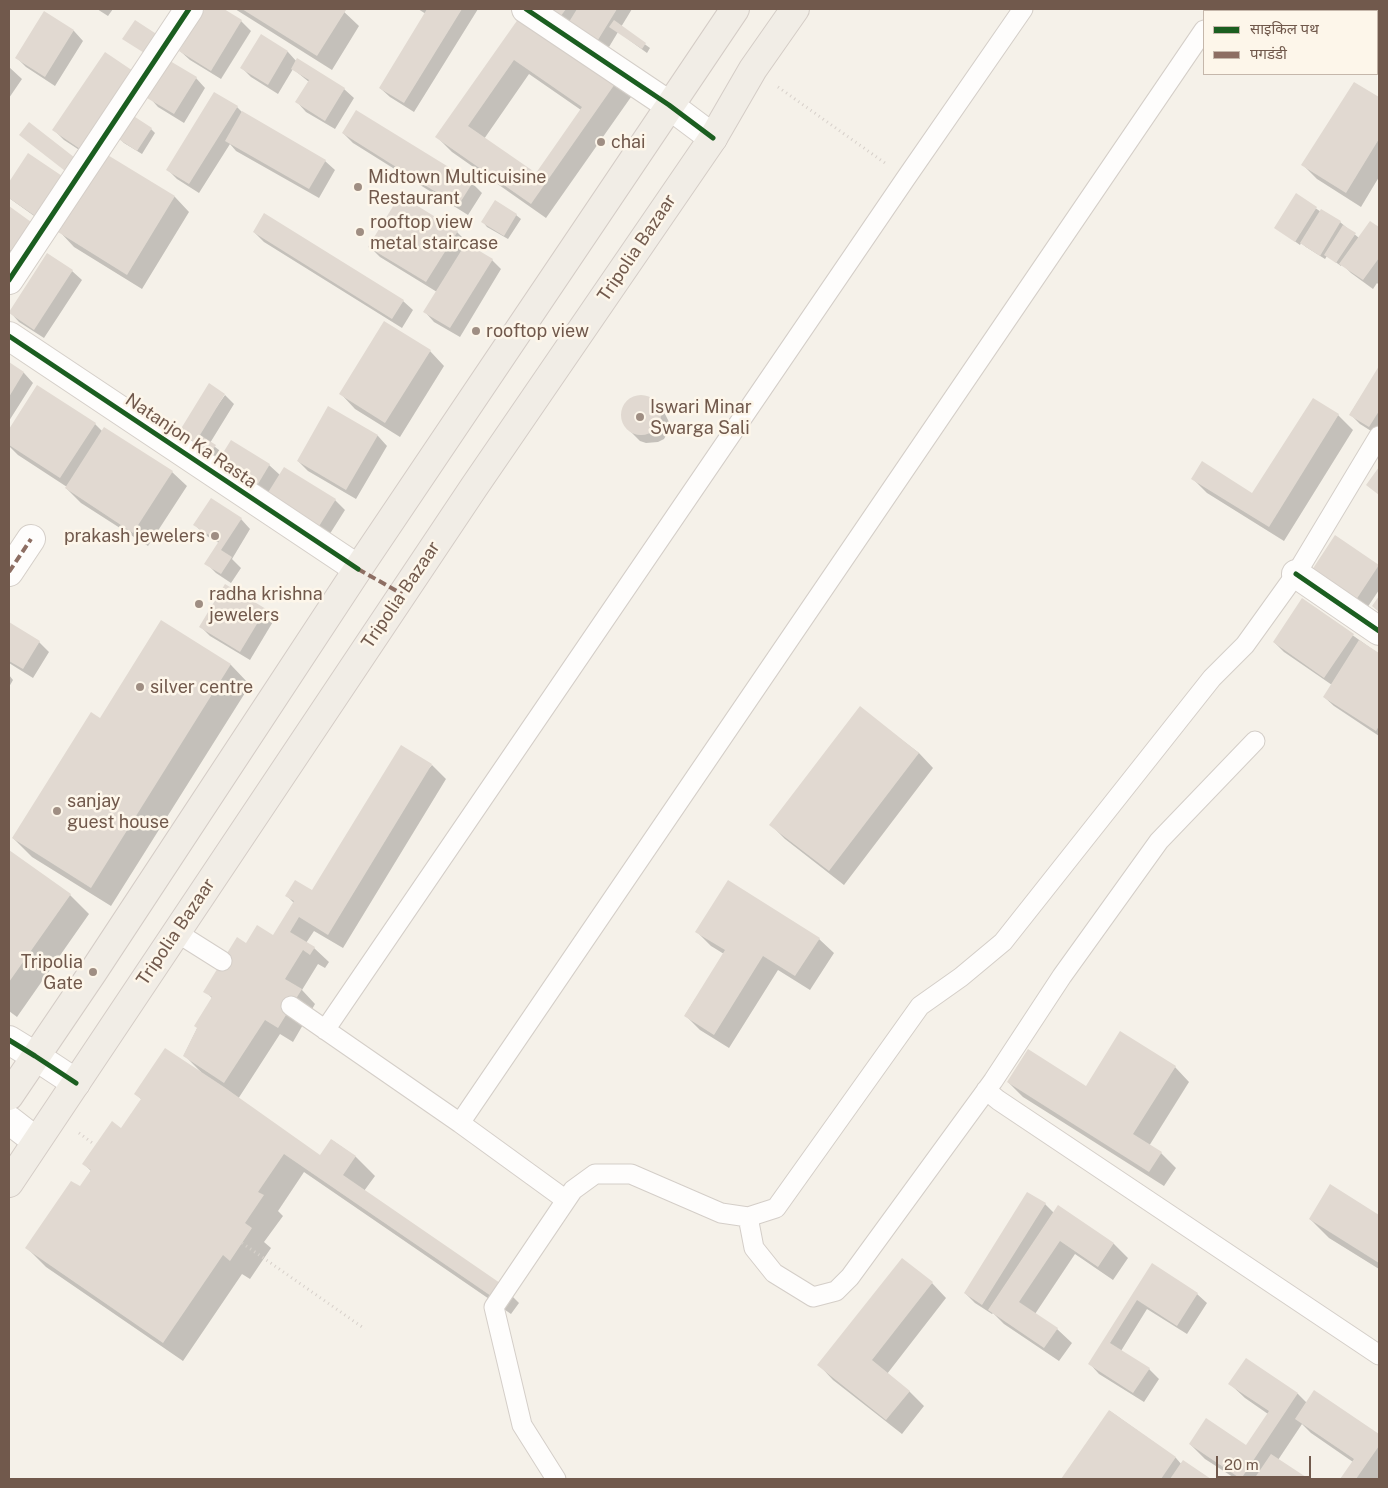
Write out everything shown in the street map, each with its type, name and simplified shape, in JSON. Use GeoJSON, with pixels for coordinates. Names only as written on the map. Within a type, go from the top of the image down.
{"type":"FeatureCollection","features":[{"type":"Feature","properties":{"kind":"main road"},"geometry":{"type":"LineString","coordinates":[[9,1096],[358,569],[735,9]]}},
{"type":"Feature","properties":{"kind":"main road","name":"Tripolia Bazaar"},"geometry":{"type":"LineString","coordinates":[[9,1183],[463,503],[713,138],[753,69],[795,9]]}},
{"type":"Feature","properties":{"kind":"street"},"geometry":{"type":"LineString","coordinates":[[9,280],[189,9]]}},
{"type":"Feature","properties":{"kind":"street"},"geometry":{"type":"LineString","coordinates":[[526,9],[669,105],[713,138]]}},
{"type":"Feature","properties":{"kind":"street","name":"Natanjon Ka Rasta"},"geometry":{"type":"LineString","coordinates":[[9,336],[358,569]]}},
{"type":"Feature","properties":{"kind":"street"},"geometry":{"type":"LineString","coordinates":[[9,572],[31,539]]}},
{"type":"Feature","properties":{"kind":"street"},"geometry":{"type":"LineString","coordinates":[[1296,574],[1379,631]]}},
{"type":"Feature","properties":{"kind":"street"},"geometry":{"type":"LineString","coordinates":[[9,1040],[76,1083]]}},
{"type":"Feature","properties":{"kind":"street"},"geometry":{"type":"LineString","coordinates":[[9,1120],[36,1141]]}},
{"type":"Feature","properties":{"kind":"lane"},"geometry":{"type":"LineString","coordinates":[[325,1030],[1023,9]]}},
{"type":"Feature","properties":{"kind":"lane"},"geometry":{"type":"LineString","coordinates":[[460,1123],[1203,31]]}},
{"type":"Feature","properties":{"kind":"lane"},"geometry":{"type":"LineString","coordinates":[[556,1479],[522,1424],[494,1307],[573,1190],[594,1174],[631,1174],[721,1213],[748,1217],[776,1208],[920,1006],[961,977],[1003,942],[1212,678],[1245,645],[1296,574],[1379,436]]}},
{"type":"Feature","properties":{"kind":"lane"},"geometry":{"type":"LineString","coordinates":[[748,1217],[754,1248],[774,1273],[813,1296],[836,1291],[850,1277],[986,1090],[1062,976],[1159,841],[1255,741]]}},
{"type":"Feature","properties":{"kind":"lane"},"geometry":{"type":"LineString","coordinates":[[176,932],[222,961]]}},
{"type":"Feature","properties":{"kind":"lane"},"geometry":{"type":"LineString","coordinates":[[291,1006],[460,1123],[566,1200]]}},
{"type":"Feature","properties":{"kind":"lane"},"geometry":{"type":"LineString","coordinates":[[986,1090],[998,1100],[1379,1355]]}},
{"type":"Feature","properties":{"kind":"path"},"geometry":{"type":"LineString","coordinates":[[753,69],[906,178]]}},
{"type":"Feature","properties":{"kind":"path"},"geometry":{"type":"LineString","coordinates":[[242,1243],[365,1329]]}},
{"type":"Feature","properties":{"kind":"building"},"geometry":{"type":"Polygon","coordinates":[[[205,9],[224,9],[242,20],[211,71],[179,51],[205,9]]]}},
{"type":"Feature","properties":{"kind":"building"},"geometry":{"type":"Polygon","coordinates":[[[242,9],[343,9],[346,10],[317,56],[242,9]]]}},
{"type":"Feature","properties":{"kind":"building"},"geometry":{"type":"Polygon","coordinates":[[[427,9],[462,9],[404,103],[379,88],[427,9]]]}},
{"type":"Feature","properties":{"kind":"building"},"geometry":{"type":"Polygon","coordinates":[[[539,9],[566,9],[557,21],[539,9]]]}},
{"type":"Feature","properties":{"kind":"building"},"geometry":{"type":"Polygon","coordinates":[[[577,9],[617,9],[593,48],[564,30],[577,9]]]}},
{"type":"Feature","properties":{"kind":"building"},"geometry":{"type":"Polygon","coordinates":[[[44,11],[74,30],[45,77],[15,58],[44,11]]]}},
{"type":"Feature","properties":{"kind":"building"},"geometry":{"type":"Polygon","coordinates":[[[521,15],[617,81],[531,204],[435,137],[521,15]],[[514,60],[468,126],[536,173],[582,107],[514,60]]]}},
{"type":"Feature","properties":{"kind":"building"},"geometry":{"type":"Polygon","coordinates":[[[135,20],[161,37],[149,56],[122,39],[135,20]]]}},
{"type":"Feature","properties":{"kind":"building"},"geometry":{"type":"Polygon","coordinates":[[[614,20],[646,43],[642,49],[609,27],[614,20]]]}},
{"type":"Feature","properties":{"kind":"building"},"geometry":{"type":"Polygon","coordinates":[[[261,34],[288,51],[268,85],[240,68],[261,34]]]}},
{"type":"Feature","properties":{"kind":"building"},"geometry":{"type":"Polygon","coordinates":[[[105,52],[136,73],[83,151],[52,130],[105,52]]]}},
{"type":"Feature","properties":{"kind":"building"},"geometry":{"type":"Polygon","coordinates":[[[297,58],[345,88],[325,121],[295,102],[309,80],[291,69],[297,58]]]}},
{"type":"Feature","properties":{"kind":"building"},"geometry":{"type":"Polygon","coordinates":[[[170,61],[197,77],[174,114],[147,98],[170,61]]]}},
{"type":"Feature","properties":{"kind":"building"},"geometry":{"type":"Polygon","coordinates":[[[1354,82],[1379,97],[1379,139],[1346,193],[1301,165],[1354,82]]]}},
{"type":"Feature","properties":{"kind":"building"},"geometry":{"type":"Polygon","coordinates":[[[214,92],[238,106],[189,184],[166,170],[214,92]]]}},
{"type":"Feature","properties":{"kind":"building"},"geometry":{"type":"Polygon","coordinates":[[[356,110],[473,182],[458,206],[342,133],[356,110]]]}},
{"type":"Feature","properties":{"kind":"building"},"geometry":{"type":"Polygon","coordinates":[[[242,111],[326,160],[309,189],[225,141],[242,111]]]}},
{"type":"Feature","properties":{"kind":"building"},"geometry":{"type":"Polygon","coordinates":[[[132,115],[152,128],[137,151],[117,138],[132,115]]]}},
{"type":"Feature","properties":{"kind":"building"},"geometry":{"type":"Polygon","coordinates":[[[29,122],[79,161],[69,174],[19,135],[29,122]]]}},
{"type":"Feature","properties":{"kind":"building"},"geometry":{"type":"Polygon","coordinates":[[[28,153],[68,180],[41,220],[9,198],[9,182],[28,153]]]}},
{"type":"Feature","properties":{"kind":"building"},"geometry":{"type":"Polygon","coordinates":[[[106,154],[175,196],[127,275],[58,232],[106,154]]]}},
{"type":"Feature","properties":{"kind":"building"},"geometry":{"type":"Polygon","coordinates":[[[1296,193],[1317,207],[1295,242],[1274,228],[1296,193]]]}},
{"type":"Feature","properties":{"kind":"building"},"geometry":{"type":"Polygon","coordinates":[[[400,195],[458,231],[426,282],[368,247],[400,195]]]}},
{"type":"Feature","properties":{"kind":"building"},"geometry":{"type":"Polygon","coordinates":[[[495,200],[517,214],[504,236],[481,222],[495,200]]]}},
{"type":"Feature","properties":{"kind":"building"},"geometry":{"type":"Polygon","coordinates":[[[9,206],[38,227],[19,256],[9,249],[9,206]]]}},
{"type":"Feature","properties":{"kind":"building"},"geometry":{"type":"Polygon","coordinates":[[[1321,209],[1341,221],[1320,256],[1300,243],[1321,209]]]}},
{"type":"Feature","properties":{"kind":"building"},"geometry":{"type":"Polygon","coordinates":[[[264,213],[404,300],[392,319],[253,232],[264,213]]]}},
{"type":"Feature","properties":{"kind":"building"},"geometry":{"type":"Polygon","coordinates":[[[1370,221],[1379,227],[1379,258],[1363,280],[1339,264],[1370,221]]]}},
{"type":"Feature","properties":{"kind":"building"},"geometry":{"type":"Polygon","coordinates":[[[1343,225],[1356,233],[1336,263],[1324,255],[1343,225]]]}},
{"type":"Feature","properties":{"kind":"building"},"geometry":{"type":"Polygon","coordinates":[[[466,243],[493,259],[450,328],[423,312],[466,243]]]}},
{"type":"Feature","properties":{"kind":"building"},"geometry":{"type":"Polygon","coordinates":[[[47,253],[73,270],[34,330],[9,312],[47,253]]]}},
{"type":"Feature","properties":{"kind":"building"},"geometry":{"type":"Polygon","coordinates":[[[384,321],[431,350],[385,423],[339,394],[384,321]]]}},
{"type":"Feature","properties":{"kind":"building"},"geometry":{"type":"Polygon","coordinates":[[[9,362],[24,372],[9,397],[9,362]]]}},
{"type":"Feature","properties":{"kind":"building"},"geometry":{"type":"Polygon","coordinates":[[[1379,366],[1379,411],[1369,427],[1349,415],[1379,366]]]}},
{"type":"Feature","properties":{"kind":"building"},"geometry":{"type":"Polygon","coordinates":[[[209,383],[225,394],[200,435],[216,445],[206,460],[174,440],[209,383]]]}},
{"type":"Feature","properties":{"kind":"building"},"geometry":{"type":"Polygon","coordinates":[[[37,385],[96,423],[60,478],[9,445],[9,429],[37,385]]]}},
{"type":"Feature","properties":{"kind":"building"},"geometry":{"type":"Polygon","coordinates":[[[641,395],[655,401],[661,415],[655,429],[641,435],[627,429],[621,415],[627,401],[641,395]]]}},
{"type":"Feature","properties":{"kind":"building"},"geometry":{"type":"Polygon","coordinates":[[[1313,398],[1339,414],[1269,527],[1191,479],[1202,461],[1252,493],[1313,398]]]}},
{"type":"Feature","properties":{"kind":"building"},"geometry":{"type":"Polygon","coordinates":[[[328,406],[378,435],[346,490],[297,461],[328,406]]]}},
{"type":"Feature","properties":{"kind":"building"},"geometry":{"type":"Polygon","coordinates":[[[104,427],[173,471],[133,533],[65,488],[104,427]]]}},
{"type":"Feature","properties":{"kind":"building"},"geometry":{"type":"Polygon","coordinates":[[[231,440],[270,464],[255,489],[216,464],[231,440]]]}},
{"type":"Feature","properties":{"kind":"building"},"geometry":{"type":"Polygon","coordinates":[[[284,467],[336,499],[316,531],[264,499],[284,467]]]}},
{"type":"Feature","properties":{"kind":"building"},"geometry":{"type":"Polygon","coordinates":[[[1379,467],[1379,495],[1366,485],[1379,467]]]}},
{"type":"Feature","properties":{"kind":"building"},"geometry":{"type":"Polygon","coordinates":[[[211,498],[242,518],[221,550],[232,557],[221,574],[204,564],[219,541],[193,525],[211,498]]]}},
{"type":"Feature","properties":{"kind":"building"},"geometry":{"type":"Polygon","coordinates":[[[1335,535],[1379,565],[1354,603],[1310,573],[1335,535]]]}},
{"type":"Feature","properties":{"kind":"building"},"geometry":{"type":"Polygon","coordinates":[[[225,584],[266,609],[240,652],[199,627],[225,584]]]}},
{"type":"Feature","properties":{"kind":"building"},"geometry":{"type":"Polygon","coordinates":[[[1379,596],[1379,612],[1372,606],[1379,596]]]}},
{"type":"Feature","properties":{"kind":"building"},"geometry":{"type":"Polygon","coordinates":[[[1302,598],[1354,634],[1324,678],[1273,642],[1302,598]]]}},
{"type":"Feature","properties":{"kind":"building"},"geometry":{"type":"Polygon","coordinates":[[[161,620],[231,664],[91,888],[12,838],[91,712],[100,718],[161,620]]]}},
{"type":"Feature","properties":{"kind":"building"},"geometry":{"type":"Polygon","coordinates":[[[9,622],[40,641],[23,669],[9,661],[9,622]]]}},
{"type":"Feature","properties":{"kind":"building"},"geometry":{"type":"Polygon","coordinates":[[[1359,640],[1379,653],[1379,726],[1376,731],[1323,697],[1359,640]]]}},
{"type":"Feature","properties":{"kind":"building"},"geometry":{"type":"Polygon","coordinates":[[[860,706],[919,753],[829,871],[769,825],[860,706]]]}},
{"type":"Feature","properties":{"kind":"building"},"geometry":{"type":"Polygon","coordinates":[[[401,745],[432,764],[328,935],[299,917],[290,932],[315,947],[310,955],[303,950],[285,979],[302,989],[278,1028],[265,1020],[224,1083],[183,1056],[197,1028],[194,1026],[212,997],[203,992],[237,937],[246,943],[257,925],[273,935],[294,901],[285,896],[295,880],[312,890],[401,745]]]}},
{"type":"Feature","properties":{"kind":"building"},"geometry":{"type":"Polygon","coordinates":[[[9,850],[71,894],[9,982],[9,850]]]}},
{"type":"Feature","properties":{"kind":"building"},"geometry":{"type":"Polygon","coordinates":[[[728,880],[820,938],[795,976],[763,956],[714,1035],[684,1016],[725,950],[695,932],[728,880]]]}},
{"type":"Feature","properties":{"kind":"building"},"geometry":{"type":"Polygon","coordinates":[[[1120,1031],[1176,1066],[1133,1134],[1162,1152],[1149,1172],[1007,1082],[1028,1049],[1086,1086],[1120,1031]]]}},
{"type":"Feature","properties":{"kind":"building"},"geometry":{"type":"Polygon","coordinates":[[[165,1048],[320,1155],[331,1139],[356,1156],[343,1175],[500,1283],[491,1296],[284,1154],[258,1192],[264,1195],[245,1223],[252,1228],[230,1261],[223,1255],[163,1343],[25,1248],[71,1181],[80,1186],[91,1170],[82,1164],[112,1121],[121,1128],[141,1099],[134,1094],[165,1048]]]}},
{"type":"Feature","properties":{"kind":"building"},"geometry":{"type":"Polygon","coordinates":[[[1330,1184],[1379,1215],[1379,1263],[1309,1219],[1330,1184]]]}},
{"type":"Feature","properties":{"kind":"building"},"geometry":{"type":"Polygon","coordinates":[[[1027,1192],[1046,1203],[982,1305],[964,1293],[1027,1192]]]}},
{"type":"Feature","properties":{"kind":"building"},"geometry":{"type":"Polygon","coordinates":[[[1058,1205],[1114,1243],[1098,1267],[1060,1241],[1019,1302],[1058,1328],[1044,1348],[988,1310],[1058,1205]]]}},
{"type":"Feature","properties":{"kind":"building"},"geometry":{"type":"Polygon","coordinates":[[[902,1258],[933,1282],[872,1360],[910,1391],[886,1420],[817,1365],[902,1258]]]}},
{"type":"Feature","properties":{"kind":"building"},"geometry":{"type":"Polygon","coordinates":[[[1152,1263],[1198,1293],[1177,1326],[1137,1300],[1110,1343],[1150,1368],[1133,1393],[1088,1364],[1152,1263]]]}},
{"type":"Feature","properties":{"kind":"building"},"geometry":{"type":"Polygon","coordinates":[[[1246,1358],[1298,1393],[1241,1479],[1189,1444],[1206,1418],[1246,1445],[1269,1411],[1228,1384],[1246,1358]]]}},
{"type":"Feature","properties":{"kind":"building"},"geometry":{"type":"Polygon","coordinates":[[[1314,1390],[1379,1434],[1379,1446],[1356,1479],[1340,1479],[1354,1459],[1295,1419],[1314,1390]]]}},
{"type":"Feature","properties":{"kind":"building"},"geometry":{"type":"Polygon","coordinates":[[[1109,1410],[1176,1457],[1161,1479],[1061,1479],[1109,1410]]]}},
{"type":"Feature","properties":{"kind":"building"},"geometry":{"type":"Polygon","coordinates":[[[1271,1454],[1309,1479],[1254,1479],[1271,1454]]]}},
{"type":"Feature","properties":{"kind":"building"},"geometry":{"type":"Polygon","coordinates":[[[1183,1460],[1211,1479],[1170,1479],[1183,1460]]]}},
{"type":"Feature","properties":{"kind":"marked path"},"geometry":{"type":"LineString","coordinates":[[9,572],[31,539]]}},
{"type":"Feature","properties":{"kind":"marked path"},"geometry":{"type":"LineString","coordinates":[[358,569],[402,594]]}},
{"type":"Feature","properties":{"kind":"cycle path"},"geometry":{"type":"LineString","coordinates":[[9,280],[189,9]]}},
{"type":"Feature","properties":{"kind":"cycle path"},"geometry":{"type":"LineString","coordinates":[[526,9],[669,105],[713,138]]}},
{"type":"Feature","properties":{"kind":"cycle path"},"geometry":{"type":"LineString","coordinates":[[9,336],[358,569]]}},
{"type":"Feature","properties":{"kind":"cycle path"},"geometry":{"type":"LineString","coordinates":[[1296,574],[1379,631]]}},
{"type":"Feature","properties":{"kind":"cycle path"},"geometry":{"type":"LineString","coordinates":[[9,1040],[76,1083]]}},
{"type":"Feature","properties":{"kind":"place","name":"chai"},"geometry":{"type":"Point","coordinates":[601,142]}},
{"type":"Feature","properties":{"kind":"place","name":"Midtown Multicuisine Restaurant"},"geometry":{"type":"Point","coordinates":[358,187]}},
{"type":"Feature","properties":{"kind":"place","name":"rooftop view metal staircase"},"geometry":{"type":"Point","coordinates":[360,232]}},
{"type":"Feature","properties":{"kind":"place","name":"rooftop view"},"geometry":{"type":"Point","coordinates":[476,331]}},
{"type":"Feature","properties":{"kind":"place","name":"Iswari Minar Swarga Sali"},"geometry":{"type":"Point","coordinates":[640,417]}},
{"type":"Feature","properties":{"kind":"place","name":"prakash jewelers"},"geometry":{"type":"Point","coordinates":[215,536]}},
{"type":"Feature","properties":{"kind":"place","name":"radha krishna jewelers"},"geometry":{"type":"Point","coordinates":[199,604]}},
{"type":"Feature","properties":{"kind":"place","name":"silver centre"},"geometry":{"type":"Point","coordinates":[140,687]}},
{"type":"Feature","properties":{"kind":"place","name":"sanjay guest house"},"geometry":{"type":"Point","coordinates":[57,811]}},
{"type":"Feature","properties":{"kind":"place","name":"Tripolia Gate"},"geometry":{"type":"Point","coordinates":[93,972]}}]}
